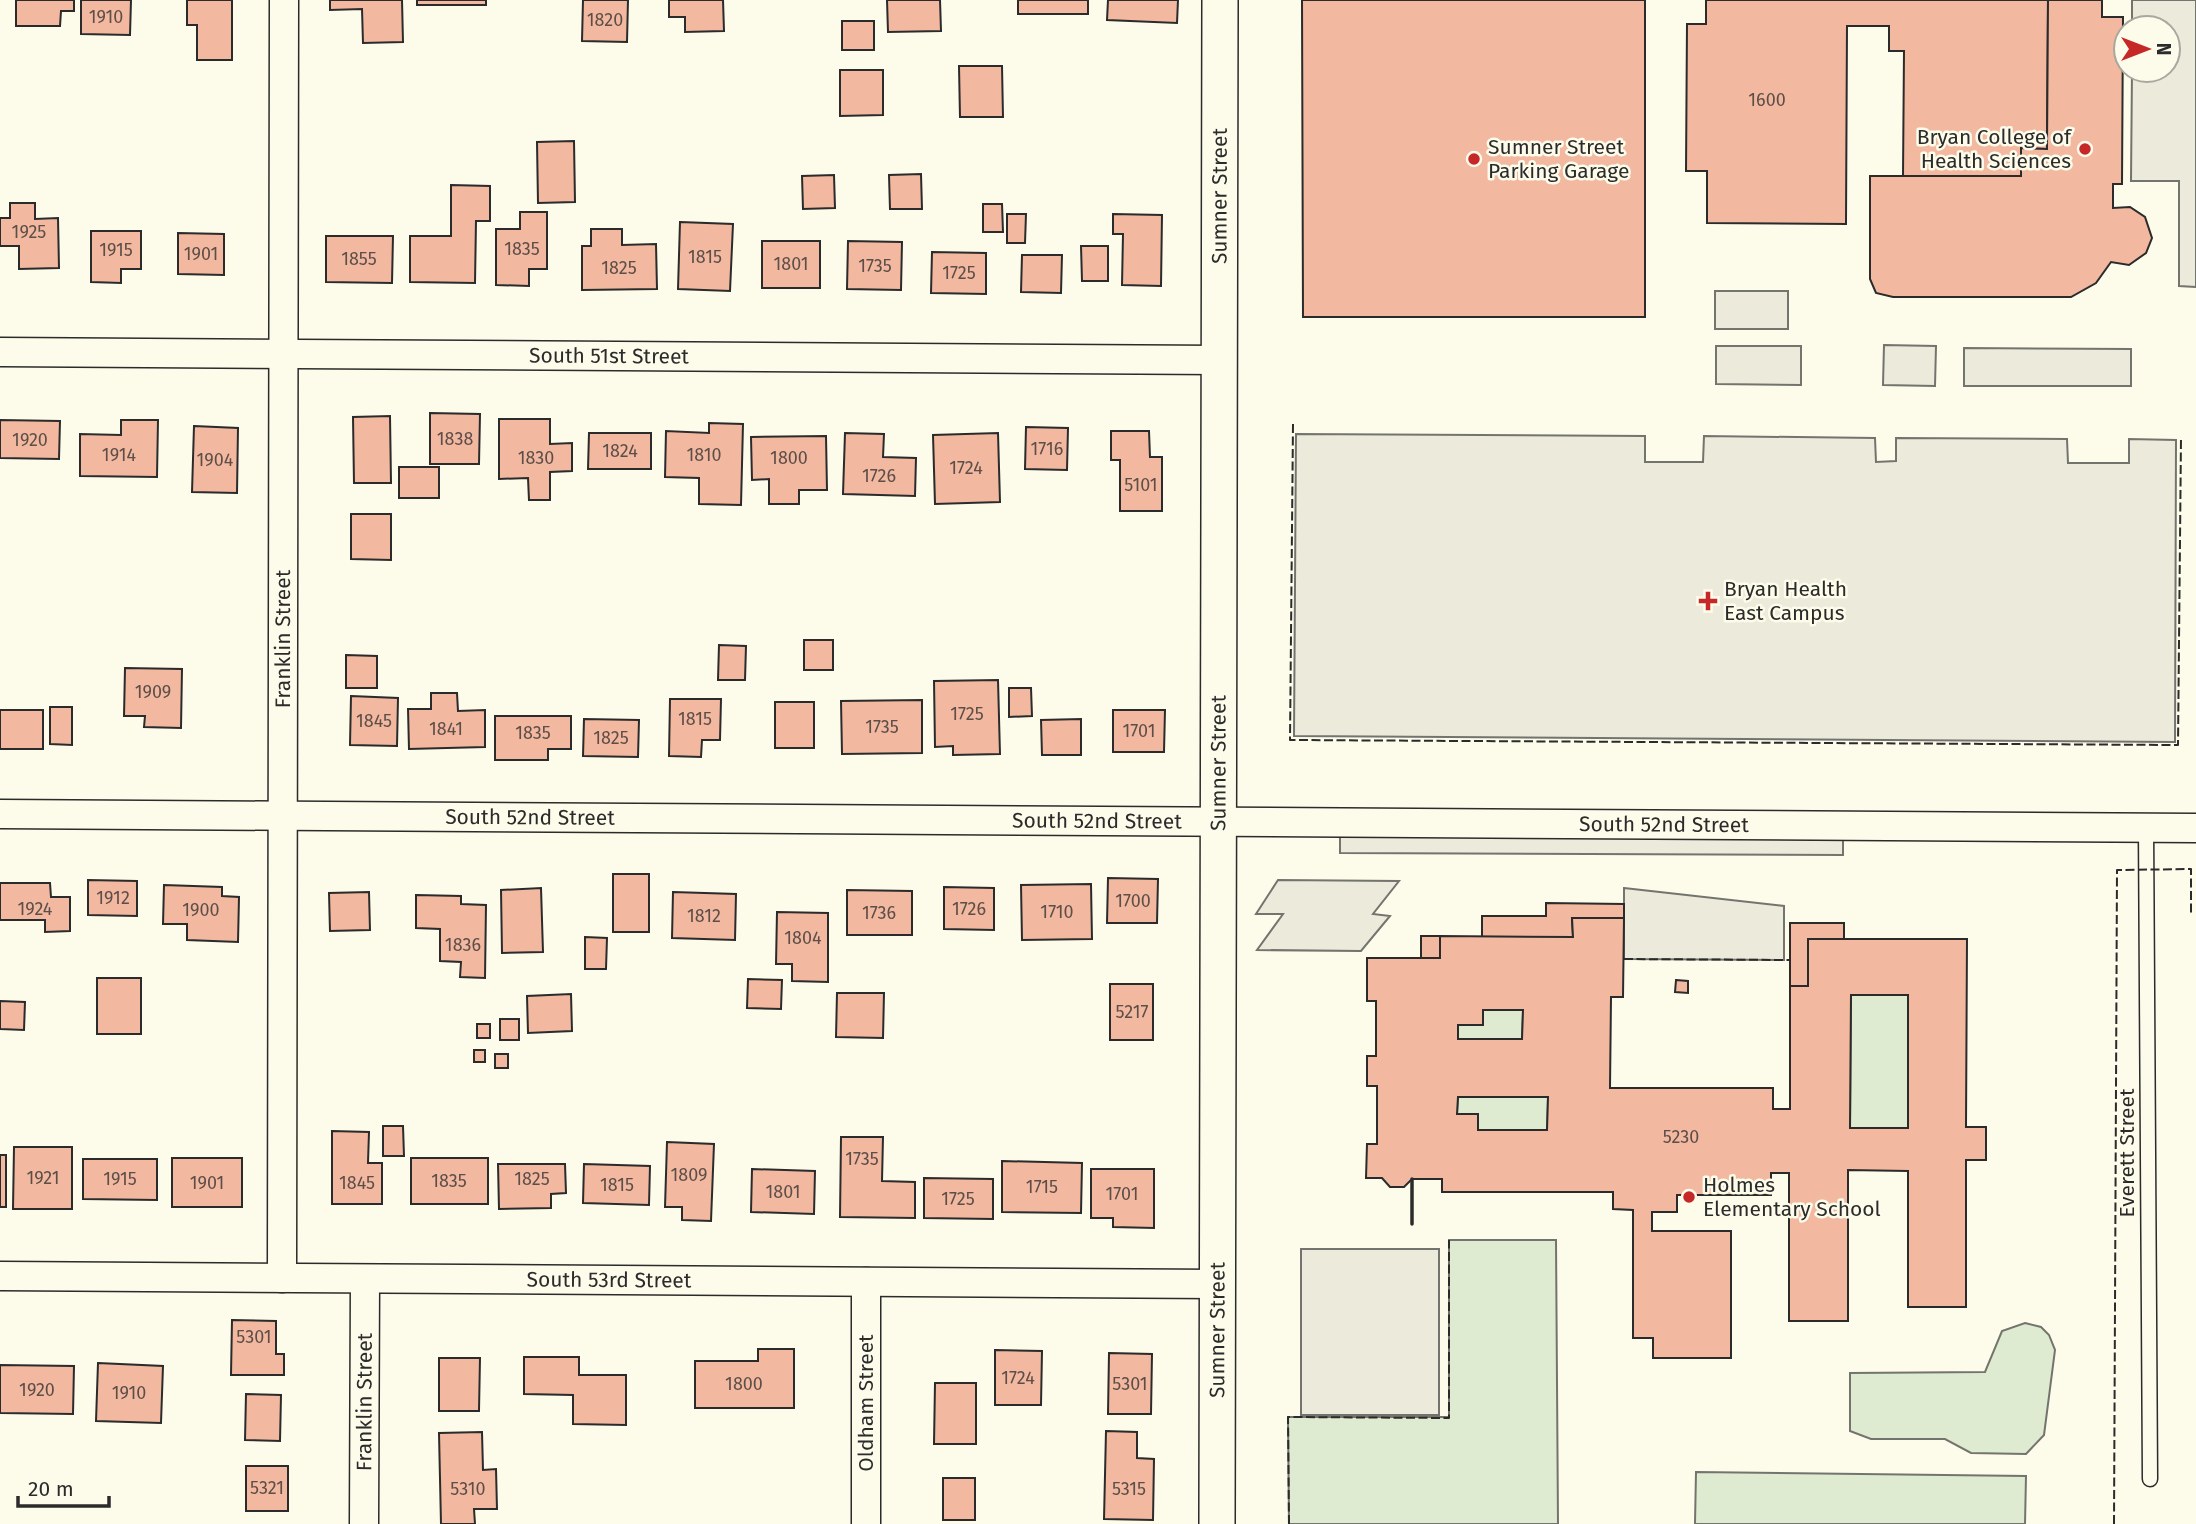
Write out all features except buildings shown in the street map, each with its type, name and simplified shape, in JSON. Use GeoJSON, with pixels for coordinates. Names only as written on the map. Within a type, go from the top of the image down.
{"type":"FeatureCollection","features":[{"type":"Feature","properties":{"kind":"street","name":"Franklin Street"},"geometry":{"type":"LineString","coordinates":[[282,1278],[284,0]]}},
{"type":"Feature","properties":{"kind":"street","name":"Sumner Street"},"geometry":{"type":"LineString","coordinates":[[1217,1524],[1220,0]]}},
{"type":"Feature","properties":{"kind":"street","name":"South 51st Street"},"geometry":{"type":"LineString","coordinates":[[0,352],[1220,360]]}},
{"type":"Feature","properties":{"kind":"street","name":"South 52nd Street"},"geometry":{"type":"LineString","coordinates":[[0,814],[2196,828]]}},
{"type":"Feature","properties":{"kind":"street","name":"South 53rd Street"},"geometry":{"type":"LineString","coordinates":[[0,1276],[1217,1284]]}},
{"type":"Feature","properties":{"kind":"street","name":"Franklin Street"},"geometry":{"type":"LineString","coordinates":[[364,1524],[365,1279]]}},
{"type":"Feature","properties":{"kind":"street","name":"Oldham Street"},"geometry":{"type":"LineString","coordinates":[[866,1282],[866,1524]]}},
{"type":"Feature","properties":{"kind":"lane","name":"Everett Street"},"geometry":{"type":"LineString","coordinates":[[2146,827],[2150,1479]]}},
{"type":"Feature","properties":{"kind":"green space"},"geometry":{"type":"Polygon","coordinates":[[[1851,995],[1908,995],[1908,1128],[1850,1128],[1851,995]]]}},
{"type":"Feature","properties":{"kind":"green space"},"geometry":{"type":"Polygon","coordinates":[[[1483,1010],[1523,1010],[1522,1039],[1458,1039],[1458,1025],[1483,1010]]]}},
{"type":"Feature","properties":{"kind":"green space"},"geometry":{"type":"Polygon","coordinates":[[[1458,1097],[1548,1097],[1547,1130],[1478,1130],[1478,1114],[1457,1114],[1458,1097]]]}},
{"type":"Feature","properties":{"kind":"green space"},"geometry":{"type":"Polygon","coordinates":[[[1449,1240],[1556,1240],[1558,1524],[1289,1524],[1288,1417],[1449,1417],[1449,1240]]]}},
{"type":"Feature","properties":{"kind":"green space"},"geometry":{"type":"Polygon","coordinates":[[[2025,1323],[2041,1327],[2049,1335],[2055,1350],[2044,1435],[2026,1454],[1971,1453],[1945,1439],[1871,1439],[1850,1431],[1850,1373],[1985,1372],[2002,1331],[2025,1323]]]}},
{"type":"Feature","properties":{"kind":"green space"},"geometry":{"type":"Polygon","coordinates":[[[1696,1472],[2026,1476],[2025,1524],[1695,1524],[1696,1472]]]}},
{"type":"Feature","properties":{"kind":"shaded area"},"geometry":{"type":"Polygon","coordinates":[[[2132,0],[2196,0],[2196,287],[2179,286],[2179,181],[2131,181],[2132,84],[2182,84],[2182,14],[2132,14],[2132,0]]]}},
{"type":"Feature","properties":{"kind":"shaded area"},"geometry":{"type":"Polygon","coordinates":[[[1715,291],[1788,291],[1788,329],[1715,329],[1715,291]]]}},
{"type":"Feature","properties":{"kind":"shaded area"},"geometry":{"type":"Polygon","coordinates":[[[1884,345],[1936,346],[1935,386],[1883,385],[1884,345]]]}},
{"type":"Feature","properties":{"kind":"shaded area"},"geometry":{"type":"Polygon","coordinates":[[[1716,346],[1801,346],[1801,385],[1716,384],[1716,346]]]}},
{"type":"Feature","properties":{"kind":"shaded area"},"geometry":{"type":"Polygon","coordinates":[[[1964,348],[2131,349],[2131,386],[1964,386],[1964,348]]]}},
{"type":"Feature","properties":{"kind":"shaded area"},"geometry":{"type":"Polygon","coordinates":[[[1296,434],[1645,436],[1645,462],[1703,462],[1704,436],[1875,438],[1876,462],[1896,461],[1896,438],[2067,439],[2068,463],[2129,463],[2129,439],[2176,440],[2175,742],[1294,736],[1296,434]]]}},
{"type":"Feature","properties":{"kind":"shaded area"},"geometry":{"type":"Polygon","coordinates":[[[1340,823],[1843,826],[1843,855],[1340,853],[1340,823]]]}},
{"type":"Feature","properties":{"kind":"shaded area"},"geometry":{"type":"Polygon","coordinates":[[[1278,880],[1399,881],[1373,914],[1390,916],[1361,951],[1257,950],[1283,914],[1256,914],[1278,880]]]}},
{"type":"Feature","properties":{"kind":"shaded area"},"geometry":{"type":"Polygon","coordinates":[[[1624,888],[1784,906],[1784,960],[1624,959],[1624,888]]]}},
{"type":"Feature","properties":{"kind":"shaded area"},"geometry":{"type":"Polygon","coordinates":[[[1301,1249],[1439,1249],[1439,1415],[1301,1415],[1301,1249]]]}},
{"type":"Feature","properties":{"kind":"fence"},"geometry":{"type":"LineString","coordinates":[[1293,424],[1290,740],[2178,745],[2181,438]]}},
{"type":"Feature","properties":{"kind":"fence"},"geometry":{"type":"LineString","coordinates":[[2114,1524],[2117,870],[2191,869],[2191,916]]}},
{"type":"Feature","properties":{"kind":"fence"},"geometry":{"type":"LineString","coordinates":[[1624,959],[1790,960],[1790,965]]}},
{"type":"Feature","properties":{"kind":"fence"},"geometry":{"type":"LineString","coordinates":[[1289,1524],[1288,1417],[1449,1418],[1449,1240]]}},
{"type":"Feature","properties":{"kind":"wall"},"geometry":{"type":"LineString","coordinates":[[1412,1179],[1412,1224]]}},
{"type":"Feature","properties":{"kind":"place","name":"Bryan College of Health Sciences"},"geometry":{"type":"Point","coordinates":[2085,149]}},
{"type":"Feature","properties":{"kind":"place","name":"Sumner Street Parking Garage"},"geometry":{"type":"Point","coordinates":[1474,159]}},
{"type":"Feature","properties":{"kind":"place","name":"Bryan Health East Campus"},"geometry":{"type":"Point","coordinates":[1708,601]}},
{"type":"Feature","properties":{"kind":"place","name":"Holmes Elementary School"},"geometry":{"type":"Point","coordinates":[1689,1197]}}]}
